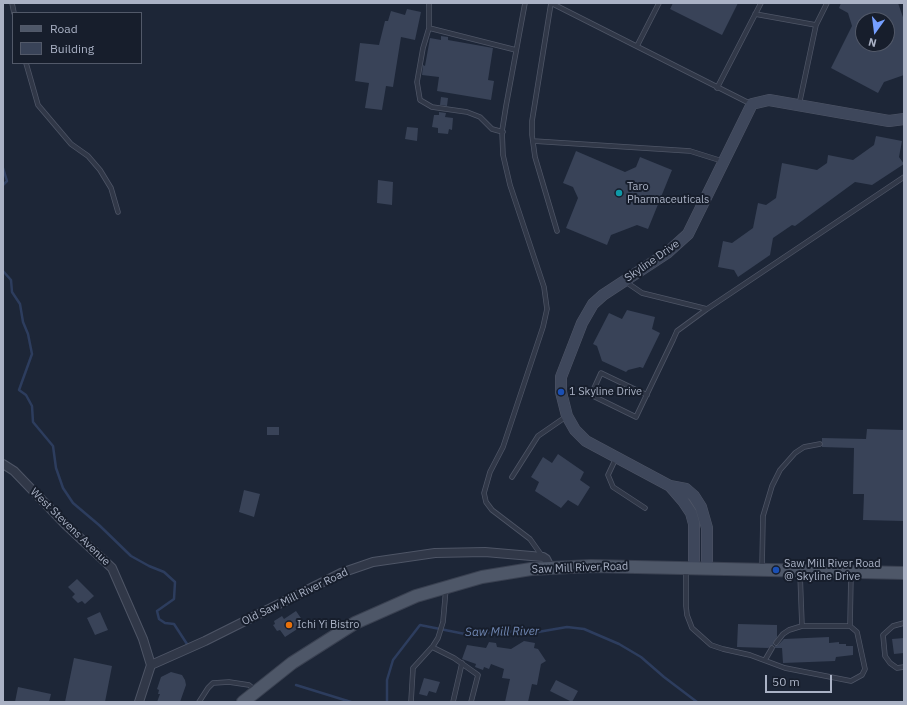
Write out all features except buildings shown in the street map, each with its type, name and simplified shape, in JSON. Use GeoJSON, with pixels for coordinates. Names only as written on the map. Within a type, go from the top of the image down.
{"type":"FeatureCollection","features":[{"type":"Feature","properties":{"kind":"main road","name":"Saw Mill River Road"},"geometry":{"type":"LineString","coordinates":[[243,702],[292,663],[343,630],[397,604],[447,586],[495,574],[550,567],[606,566],[904,573]]}},
{"type":"Feature","properties":{"kind":"street"},"geometry":{"type":"LineString","coordinates":[[752,104],[769,100],[889,121],[904,120]]}},
{"type":"Feature","properties":{"kind":"street","name":"Skyline Drive"},"geometry":{"type":"LineString","coordinates":[[707,568],[707,528],[701,508],[694,496],[686,489],[670,486],[616,458],[581,436],[567,416],[562,400],[560,384],[569,354],[593,304],[603,295],[667,253],[688,234],[752,104]]}},
{"type":"Feature","properties":{"kind":"street","name":"West Stevens Avenue"},"geometry":{"type":"LineString","coordinates":[[3,464],[14,471],[65,524],[112,568],[143,639],[151,665]]}},
{"type":"Feature","properties":{"kind":"street","name":"Skyline Drive"},"geometry":{"type":"LineString","coordinates":[[670,486],[688,508],[693,518],[695,536],[690,568]]}},
{"type":"Feature","properties":{"kind":"street","name":"Old Saw Mill River Road"},"geometry":{"type":"LineString","coordinates":[[151,665],[212,638],[341,573],[373,562],[435,553],[454,552],[493,552],[543,557]]}},
{"type":"Feature","properties":{"kind":"street"},"geometry":{"type":"LineString","coordinates":[[543,557],[546,559],[550,567]]}},
{"type":"Feature","properties":{"kind":"street"},"geometry":{"type":"LineString","coordinates":[[139,702],[151,665]]}},
{"type":"Feature","properties":{"kind":"lane"},"geometry":{"type":"LineString","coordinates":[[429,3],[429,28],[423,48],[417,82],[420,100],[432,106],[467,112],[480,117],[492,128],[502,132]]}},
{"type":"Feature","properties":{"kind":"lane"},"geometry":{"type":"LineString","coordinates":[[525,3],[502,132],[503,155],[510,185],[543,281],[547,309],[543,327],[503,447],[490,472],[484,493],[486,502],[492,510],[530,539],[543,557]]}},
{"type":"Feature","properties":{"kind":"lane"},"geometry":{"type":"LineString","coordinates":[[557,231],[535,157],[532,121],[551,3],[717,88],[752,104]]}},
{"type":"Feature","properties":{"kind":"lane"},"geometry":{"type":"LineString","coordinates":[[637,46],[660,3]]}},
{"type":"Feature","properties":{"kind":"lane"},"geometry":{"type":"LineString","coordinates":[[717,88],[761,3]]}},
{"type":"Feature","properties":{"kind":"lane"},"geometry":{"type":"LineString","coordinates":[[798,106],[816,25],[828,3]]}},
{"type":"Feature","properties":{"kind":"lane"},"geometry":{"type":"LineString","coordinates":[[755,14],[816,25]]}},
{"type":"Feature","properties":{"kind":"lane"},"geometry":{"type":"LineString","coordinates":[[429,28],[516,50]]}},
{"type":"Feature","properties":{"kind":"lane"},"geometry":{"type":"LineString","coordinates":[[26,64],[38,105],[70,144],[88,156],[100,170],[111,188],[118,212]]}},
{"type":"Feature","properties":{"kind":"lane"},"geometry":{"type":"LineString","coordinates":[[533,141],[690,151],[724,162]]}},
{"type":"Feature","properties":{"kind":"lane"},"geometry":{"type":"LineString","coordinates":[[646,395],[601,373],[591,395],[636,417],[677,330],[904,177]]}},
{"type":"Feature","properties":{"kind":"lane"},"geometry":{"type":"LineString","coordinates":[[624,281],[642,293],[707,309]]}},
{"type":"Feature","properties":{"kind":"lane"},"geometry":{"type":"LineString","coordinates":[[512,477],[538,436],[567,416]]}},
{"type":"Feature","properties":{"kind":"lane"},"geometry":{"type":"LineString","coordinates":[[762,570],[763,516],[765,506],[775,480],[783,466],[795,453],[804,447],[820,444]]}},
{"type":"Feature","properties":{"kind":"lane"},"geometry":{"type":"LineString","coordinates":[[616,458],[608,475],[613,487],[645,508]]}},
{"type":"Feature","properties":{"kind":"lane"},"geometry":{"type":"LineString","coordinates":[[690,568],[686,606],[687,615],[692,628],[711,645],[765,660],[785,668],[851,681],[862,675],[865,669],[857,632],[850,626],[802,626],[789,630],[783,634],[776,643]]}},
{"type":"Feature","properties":{"kind":"lane"},"geometry":{"type":"LineString","coordinates":[[800,571],[802,626]]}},
{"type":"Feature","properties":{"kind":"lane"},"geometry":{"type":"LineString","coordinates":[[850,626],[851,572]]}},
{"type":"Feature","properties":{"kind":"lane"},"geometry":{"type":"LineString","coordinates":[[410,702],[413,668],[438,638],[443,622],[447,586]]}},
{"type":"Feature","properties":{"kind":"lane"},"geometry":{"type":"LineString","coordinates":[[904,623],[892,626],[883,635],[885,656],[890,663],[897,668],[904,667]]}},
{"type":"Feature","properties":{"kind":"lane"},"geometry":{"type":"LineString","coordinates":[[432,647],[462,663],[478,675],[472,702]]}},
{"type":"Feature","properties":{"kind":"lane"},"geometry":{"type":"LineString","coordinates":[[765,660],[772,648]]}},
{"type":"Feature","properties":{"kind":"lane"},"geometry":{"type":"LineString","coordinates":[[453,702],[462,663]]}},
{"type":"Feature","properties":{"kind":"lane"},"geometry":{"type":"LineString","coordinates":[[199,702],[213,683],[229,682],[249,685],[256,691]]}},
{"type":"Feature","properties":{"kind":"waterway"},"geometry":{"type":"LineString","coordinates":[[3,168],[7,181],[3,185]]}},
{"type":"Feature","properties":{"kind":"waterway"},"geometry":{"type":"LineString","coordinates":[[3,271],[11,280],[12,292],[20,304],[23,322],[28,334],[32,354],[19,390],[26,395],[32,406],[33,422],[53,446],[56,468],[63,488],[73,503],[99,525],[131,556],[164,572],[175,582],[174,599],[157,611],[159,619],[165,623],[174,624],[187,644]]}},
{"type":"Feature","properties":{"kind":"waterway","name":"Saw Mill River"},"geometry":{"type":"LineString","coordinates":[[387,702],[387,680],[393,660],[420,625],[470,635],[504,631],[532,633],[567,627],[584,629],[619,644],[641,657],[697,702]]}},
{"type":"Feature","properties":{"kind":"waterway"},"geometry":{"type":"LineString","coordinates":[[296,685],[351,702]]}},
{"type":"Feature","properties":{"kind":"place","name":"Taro Pharmaceuticals"},"geometry":{"type":"Point","coordinates":[619,193]}},
{"type":"Feature","properties":{"kind":"place","name":"1 Skyline Drive"},"geometry":{"type":"Point","coordinates":[561,392]}},
{"type":"Feature","properties":{"kind":"place","name":"Saw Mill River Road @ Skyline Drive"},"geometry":{"type":"Point","coordinates":[776,570]}},
{"type":"Feature","properties":{"kind":"place","name":"Ichi Yi Bistro"},"geometry":{"type":"Point","coordinates":[289,625]}}]}
